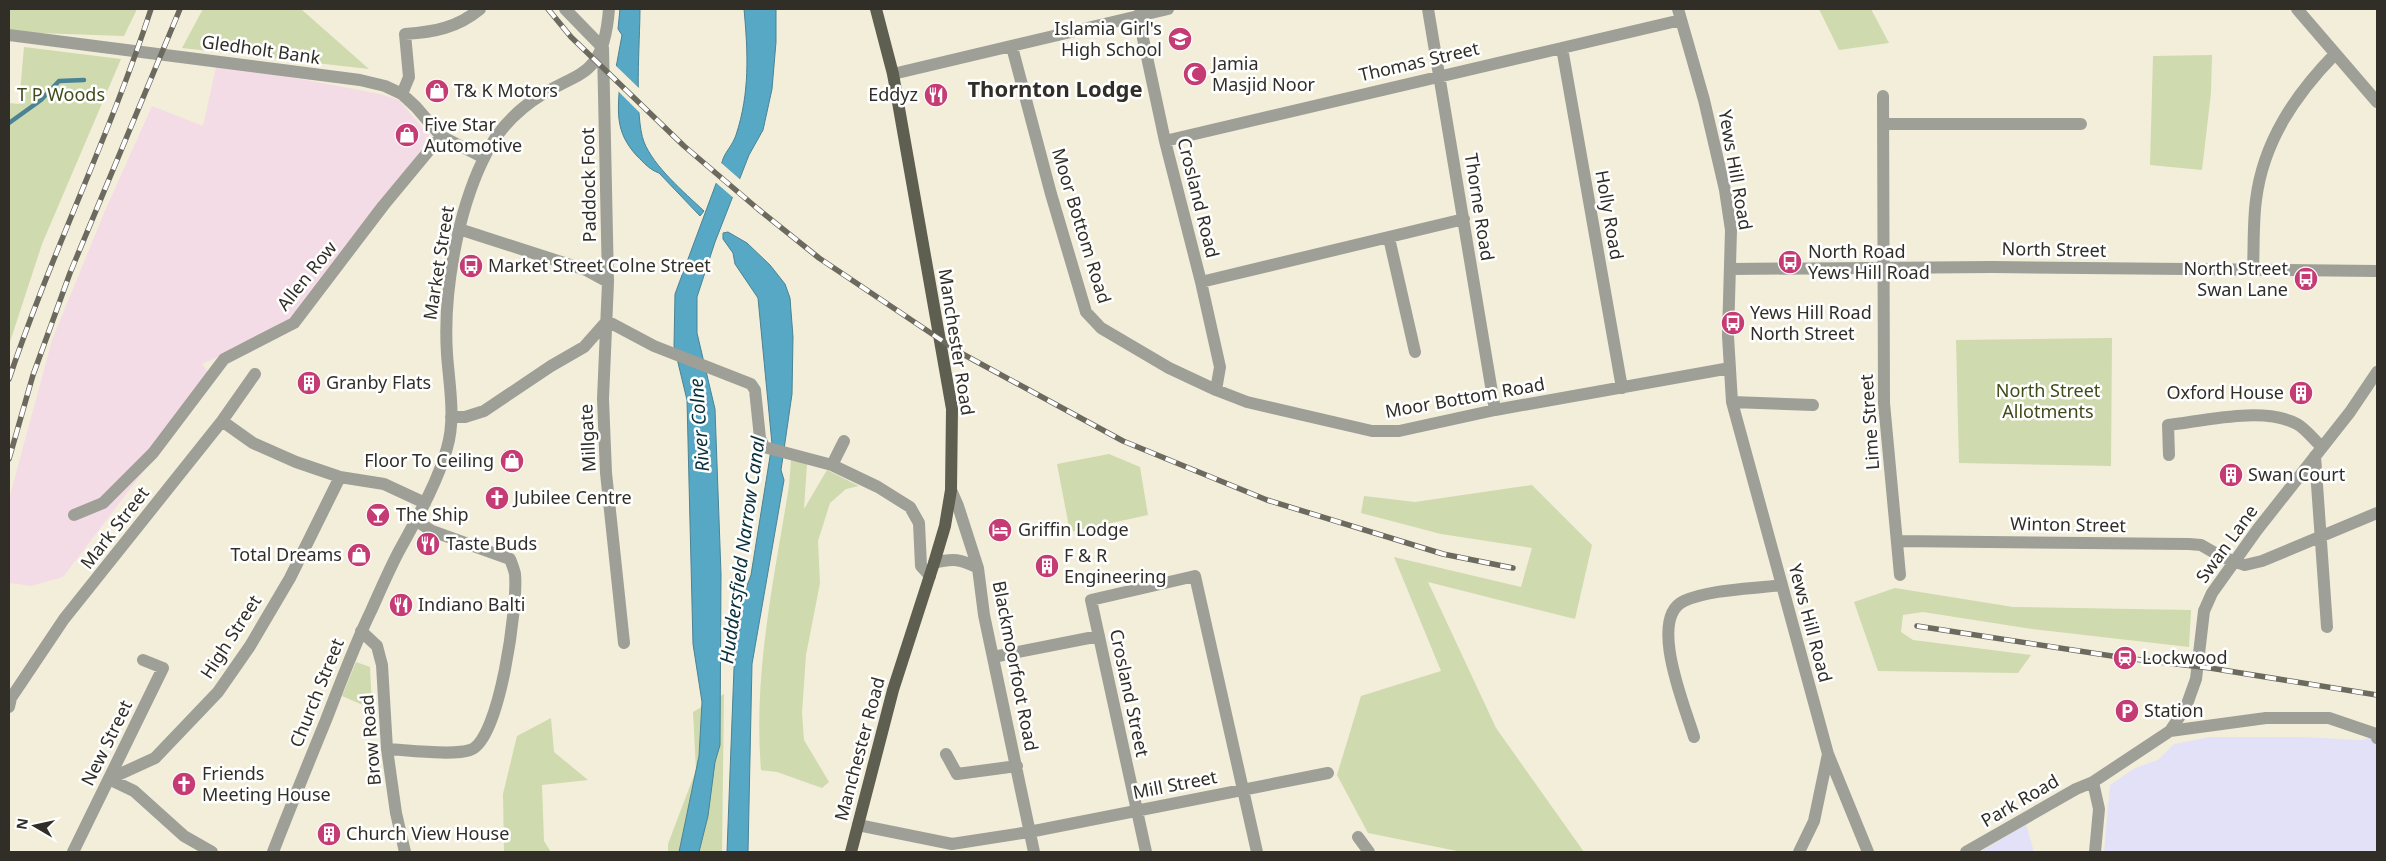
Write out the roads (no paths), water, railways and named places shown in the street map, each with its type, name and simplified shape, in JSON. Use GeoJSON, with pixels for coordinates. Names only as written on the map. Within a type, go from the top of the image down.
{"type":"FeatureCollection","features":[{"type":"Feature","properties":{"kind":"main road","name":"Manchester Road"},"geometry":{"type":"LineString","coordinates":[[850,852],[893,690],[945,526],[950,490],[952,409],[894,74],[876,9]]}},
{"type":"Feature","properties":{"kind":"street"},"geometry":{"type":"LineString","coordinates":[[402,94],[409,77],[405,34],[437,31],[459,23],[480,9]]}},
{"type":"Feature","properties":{"kind":"street"},"geometry":{"type":"LineString","coordinates":[[565,9],[603,48]]}},
{"type":"Feature","properties":{"kind":"street","name":"Paddock Foot"},"geometry":{"type":"LineString","coordinates":[[608,321],[603,48],[609,9]]}},
{"type":"Feature","properties":{"kind":"street"},"geometry":{"type":"LineString","coordinates":[[894,74],[1168,9]]}},
{"type":"Feature","properties":{"kind":"street","name":"Thorne Road"},"geometry":{"type":"LineString","coordinates":[[1428,9],[1495,410]]}},
{"type":"Feature","properties":{"kind":"street"},"geometry":{"type":"LineString","coordinates":[[2297,9],[2377,102]]}},
{"type":"Feature","properties":{"kind":"street","name":"Thomas Street"},"geometry":{"type":"LineString","coordinates":[[1165,141],[1562,48],[1680,14]]}},
{"type":"Feature","properties":{"kind":"street","name":"Yews Hill Road"},"geometry":{"type":"LineString","coordinates":[[1680,14],[1704,100],[1723,184],[1730,230],[1728,336],[1732,402],[1828,754],[1814,821],[1799,852]]}},
{"type":"Feature","properties":{"kind":"street","name":"Crosland Road"},"geometry":{"type":"LineString","coordinates":[[1138,15],[1165,141],[1202,282],[1220,367],[1216,390]]}},
{"type":"Feature","properties":{"kind":"street","name":"Gledholt Bank"},"geometry":{"type":"LineString","coordinates":[[9,36],[360,80],[384,86],[402,94],[441,136],[484,158]]}},
{"type":"Feature","properties":{"kind":"street","name":"Moor Bottom Road"},"geometry":{"type":"LineString","coordinates":[[1012,47],[1051,194],[1086,312],[1101,328],[1169,368],[1216,390],[1247,402],[1372,431],[1398,431],[1495,410],[1730,368]]}},
{"type":"Feature","properties":{"kind":"street","name":"Market Street"},"geometry":{"type":"LineString","coordinates":[[361,631],[425,503],[448,448],[451,417],[446,326],[459,229],[468,192],[484,158],[503,126],[523,107],[541,95],[575,78],[592,65],[603,48]]}},
{"type":"Feature","properties":{"kind":"street","name":"Holly Road"},"geometry":{"type":"LineString","coordinates":[[1562,48],[1622,388]]}},
{"type":"Feature","properties":{"kind":"street"},"geometry":{"type":"LineString","coordinates":[[2253,268],[2256,201],[2259,182],[2269,148],[2291,104],[2335,54]]}},
{"type":"Feature","properties":{"kind":"street","name":"Lime Street"},"geometry":{"type":"LineString","coordinates":[[1883,96],[1884,403],[1900,574]]}},
{"type":"Feature","properties":{"kind":"street"},"geometry":{"type":"LineString","coordinates":[[1883,124],[2081,124]]}},
{"type":"Feature","properties":{"kind":"street","name":"Allen Row"},"geometry":{"type":"LineString","coordinates":[[74,515],[103,503],[153,453],[224,359],[294,323],[383,206],[441,136]]}},
{"type":"Feature","properties":{"kind":"street"},"geometry":{"type":"LineString","coordinates":[[1202,282],[1464,219]]}},
{"type":"Feature","properties":{"kind":"street"},"geometry":{"type":"LineString","coordinates":[[459,229],[586,270],[608,282]]}},
{"type":"Feature","properties":{"kind":"street"},"geometry":{"type":"LineString","coordinates":[[1389,238],[1415,352]]}},
{"type":"Feature","properties":{"kind":"street","name":"North Street"},"geometry":{"type":"LineString","coordinates":[[1730,269],[1883,267],[2253,268],[2377,271]]}},
{"type":"Feature","properties":{"kind":"street"},"geometry":{"type":"LineString","coordinates":[[451,417],[465,418],[484,411],[551,366],[584,347],[608,321],[665,351],[753,386],[761,442],[768,448],[832,465],[878,487],[910,507],[919,523],[921,566],[930,576]]}},
{"type":"Feature","properties":{"kind":"street","name":"Millgate"},"geometry":{"type":"LineString","coordinates":[[608,321],[603,399],[606,473],[624,643]]}},
{"type":"Feature","properties":{"kind":"street","name":"Swan Lane"},"geometry":{"type":"LineString","coordinates":[[2093,782],[2170,731],[2186,707],[2196,679],[2204,611],[2218,581],[2319,452],[2377,372]]}},
{"type":"Feature","properties":{"kind":"street","name":"Mark Street"},"geometry":{"type":"LineString","coordinates":[[9,707],[11,698],[64,619],[222,421],[255,374]]}},
{"type":"Feature","properties":{"kind":"street"},"geometry":{"type":"LineString","coordinates":[[1732,402],[1813,404]]}},
{"type":"Feature","properties":{"kind":"street"},"geometry":{"type":"LineString","coordinates":[[2169,455],[2168,425],[2241,416],[2270,416],[2297,424],[2319,452],[2320,536],[2327,628]]}},
{"type":"Feature","properties":{"kind":"street"},"geometry":{"type":"LineString","coordinates":[[222,421],[253,443],[296,462],[340,476],[384,484],[425,503]]}},
{"type":"Feature","properties":{"kind":"street"},"geometry":{"type":"LineString","coordinates":[[832,465],[844,441]]}},
{"type":"Feature","properties":{"kind":"street","name":"High Street"},"geometry":{"type":"LineString","coordinates":[[109,779],[155,758],[218,692],[250,646],[290,578],[340,476]]}},
{"type":"Feature","properties":{"kind":"street","name":"Blackmoorfoot Road"},"geometry":{"type":"LineString","coordinates":[[950,490],[958,506],[978,568],[984,615],[1034,852]]}},
{"type":"Feature","properties":{"kind":"street","name":"Winton Street"},"geometry":{"type":"LineString","coordinates":[[1897,541],[2189,544],[2201,545],[2222,558],[2245,565],[2262,561],[2377,513]]}},
{"type":"Feature","properties":{"kind":"street"},"geometry":{"type":"LineString","coordinates":[[387,748],[459,751],[471,750],[481,744],[489,728],[501,685],[511,633],[515,573],[510,559],[432,532],[415,520]]}},
{"type":"Feature","properties":{"kind":"street"},"geometry":{"type":"LineString","coordinates":[[934,563],[949,559],[961,559],[978,568]]}},
{"type":"Feature","properties":{"kind":"street","name":"Crosland Street"},"geometry":{"type":"LineString","coordinates":[[1146,852],[1091,600],[1195,576],[1243,790]]}},
{"type":"Feature","properties":{"kind":"street"},"geometry":{"type":"LineString","coordinates":[[1694,737],[1672,664],[1668,643],[1668,626],[1674,612],[1682,602],[1699,596],[1782,585]]}},
{"type":"Feature","properties":{"kind":"street","name":"Brow Road"},"geometry":{"type":"LineString","coordinates":[[361,631],[378,646],[382,665],[387,748],[396,813],[405,852]]}},
{"type":"Feature","properties":{"kind":"street","name":"Church Street"},"geometry":{"type":"LineString","coordinates":[[273,852],[361,631]]}},
{"type":"Feature","properties":{"kind":"street"},"geometry":{"type":"LineString","coordinates":[[993,657],[1099,636]]}},
{"type":"Feature","properties":{"kind":"street","name":"New Street"},"geometry":{"type":"LineString","coordinates":[[73,852],[163,668],[144,660]]}},
{"type":"Feature","properties":{"kind":"street"},"geometry":{"type":"LineString","coordinates":[[2170,731],[2266,718],[2329,718],[2377,735]]}},
{"type":"Feature","properties":{"kind":"street"},"geometry":{"type":"LineString","coordinates":[[946,754],[957,774],[1017,766]]}},
{"type":"Feature","properties":{"kind":"street"},"geometry":{"type":"LineString","coordinates":[[1828,754],[1868,852]]}},
{"type":"Feature","properties":{"kind":"street","name":"Mill Street"},"geometry":{"type":"LineString","coordinates":[[858,825],[952,844],[1029,832],[1328,773]]}},
{"type":"Feature","properties":{"kind":"street"},"geometry":{"type":"LineString","coordinates":[[109,779],[134,791],[184,836],[212,852]]}},
{"type":"Feature","properties":{"kind":"street"},"geometry":{"type":"LineString","coordinates":[[2093,782],[2099,809],[2095,852]]}},
{"type":"Feature","properties":{"kind":"street","name":"Park Road"},"geometry":{"type":"LineString","coordinates":[[1966,852],[2093,782]]}},
{"type":"Feature","properties":{"kind":"street"},"geometry":{"type":"LineString","coordinates":[[1243,790],[1257,852]]}},
{"type":"Feature","properties":{"kind":"street"},"geometry":{"type":"LineString","coordinates":[[1358,837],[1369,852]]}},
{"type":"Feature","properties":{"kind":"water"},"geometry":{"type":"Polygon","coordinates":[[[620,9],[640,9],[638,97],[644,142],[662,170],[704,211],[700,216],[659,173],[650,168],[637,156],[624,138],[618,111],[620,79],[615,73],[622,35],[618,29],[620,9]]]}},
{"type":"Feature","properties":{"kind":"water","name":"River Colne"},"geometry":{"type":"Polygon","coordinates":[[[744,9],[776,9],[776,42],[772,89],[763,130],[749,155],[715,242],[697,297],[697,333],[715,409],[721,574],[720,745],[715,762],[708,816],[699,852],[679,852],[699,756],[702,702],[693,644],[687,400],[674,346],[675,294],[720,173],[722,160],[734,140],[741,119],[747,72],[744,9]]]}},
{"type":"Feature","properties":{"kind":"water"},"geometry":{"type":"Polygon","coordinates":[[[728,232],[747,243],[770,265],[785,284],[790,298],[793,337],[792,394],[781,470],[784,480],[752,664],[748,852],[727,852],[734,668],[744,594],[751,575],[772,444],[758,298],[735,264],[733,253],[723,239],[723,233],[728,232]]]}},
{"type":"Feature","properties":{"kind":"waterway"},"geometry":{"type":"LineString","coordinates":[[9,123],[41,100],[59,81],[84,80]]}},
{"type":"Feature","properties":{"kind":"railway"},"geometry":{"type":"LineString","coordinates":[[9,379],[25,332],[135,56],[151,9]]}},
{"type":"Feature","properties":{"kind":"railway"},"geometry":{"type":"LineString","coordinates":[[9,459],[33,375],[70,273],[180,9]]}},
{"type":"Feature","properties":{"kind":"railway"},"geometry":{"type":"LineString","coordinates":[[548,9],[571,37],[684,146],[758,209],[819,258],[959,352],[1123,441],[1267,500],[1443,554],[1513,568]]}},
{"type":"Feature","properties":{"kind":"railway"},"geometry":{"type":"LineString","coordinates":[[1917,626],[2125,658],[2210,668],[2377,695]]}},
{"type":"Feature","properties":{"kind":"place","name":"Islamia Girl's High School"},"geometry":{"type":"Point","coordinates":[1180,39]}},
{"type":"Feature","properties":{"kind":"place","name":"Jamia Masjid Noor"},"geometry":{"type":"Point","coordinates":[1195,74]}},
{"type":"Feature","properties":{"kind":"place","name":"T& K Motors"},"geometry":{"type":"Point","coordinates":[437,91]}},
{"type":"Feature","properties":{"kind":"place","name":"Eddyz"},"geometry":{"type":"Point","coordinates":[936,95]}},
{"type":"Feature","properties":{"kind":"place","name":"Five Star Automotive"},"geometry":{"type":"Point","coordinates":[407,135]}},
{"type":"Feature","properties":{"kind":"place","name":"North Road Yews Hill Road"},"geometry":{"type":"Point","coordinates":[1790,262]}},
{"type":"Feature","properties":{"kind":"place","name":"Market Street Colne Street"},"geometry":{"type":"Point","coordinates":[471,266]}},
{"type":"Feature","properties":{"kind":"place","name":"North Street Swan Lane"},"geometry":{"type":"Point","coordinates":[2306,279]}},
{"type":"Feature","properties":{"kind":"place","name":"Yews Hill Road North Street"},"geometry":{"type":"Point","coordinates":[1733,323]}},
{"type":"Feature","properties":{"kind":"place","name":"Granby Flats"},"geometry":{"type":"Point","coordinates":[309,383]}},
{"type":"Feature","properties":{"kind":"place","name":"Oxford House"},"geometry":{"type":"Point","coordinates":[2301,393]}},
{"type":"Feature","properties":{"kind":"place","name":"Floor To Ceiling"},"geometry":{"type":"Point","coordinates":[512,461]}},
{"type":"Feature","properties":{"kind":"place","name":"Swan Court"},"geometry":{"type":"Point","coordinates":[2231,475]}},
{"type":"Feature","properties":{"kind":"place","name":"Jubilee Centre"},"geometry":{"type":"Point","coordinates":[497,498]}},
{"type":"Feature","properties":{"kind":"place","name":"The Ship"},"geometry":{"type":"Point","coordinates":[378,515]}},
{"type":"Feature","properties":{"kind":"place","name":"Griffin Lodge"},"geometry":{"type":"Point","coordinates":[1000,530]}},
{"type":"Feature","properties":{"kind":"place","name":"Taste Buds"},"geometry":{"type":"Point","coordinates":[428,544]}},
{"type":"Feature","properties":{"kind":"place","name":"Total Dreams"},"geometry":{"type":"Point","coordinates":[359,555]}},
{"type":"Feature","properties":{"kind":"place","name":"F & R Engineering"},"geometry":{"type":"Point","coordinates":[1047,566]}},
{"type":"Feature","properties":{"kind":"place","name":"Indiano Balti"},"geometry":{"type":"Point","coordinates":[401,605]}},
{"type":"Feature","properties":{"kind":"place","name":"Lockwood"},"geometry":{"type":"Point","coordinates":[2125,658]}},
{"type":"Feature","properties":{"kind":"place","name":"Station"},"geometry":{"type":"Point","coordinates":[2127,711]}},
{"type":"Feature","properties":{"kind":"place","name":"Friends Meeting House"},"geometry":{"type":"Point","coordinates":[184,784]}},
{"type":"Feature","properties":{"kind":"place","name":"Church View House"},"geometry":{"type":"Point","coordinates":[329,834]}},
{"type":"Feature","properties":{"kind":"district","name":"Thornton Lodge"},"geometry":{"type":"Point","coordinates":[1055,89]}},
{"type":"Feature","properties":{"kind":"park label","name":"T P Woods"},"geometry":{"type":"Point","coordinates":[61,95]}},
{"type":"Feature","properties":{"kind":"park label","name":"North Street Allotments"},"geometry":{"type":"Point","coordinates":[2048,401]}},
{"type":"Feature","properties":{"kind":"water label","name":"Huddersfield Narrow Canal"},"geometry":{"type":"Point","coordinates":[742,550]}}]}
